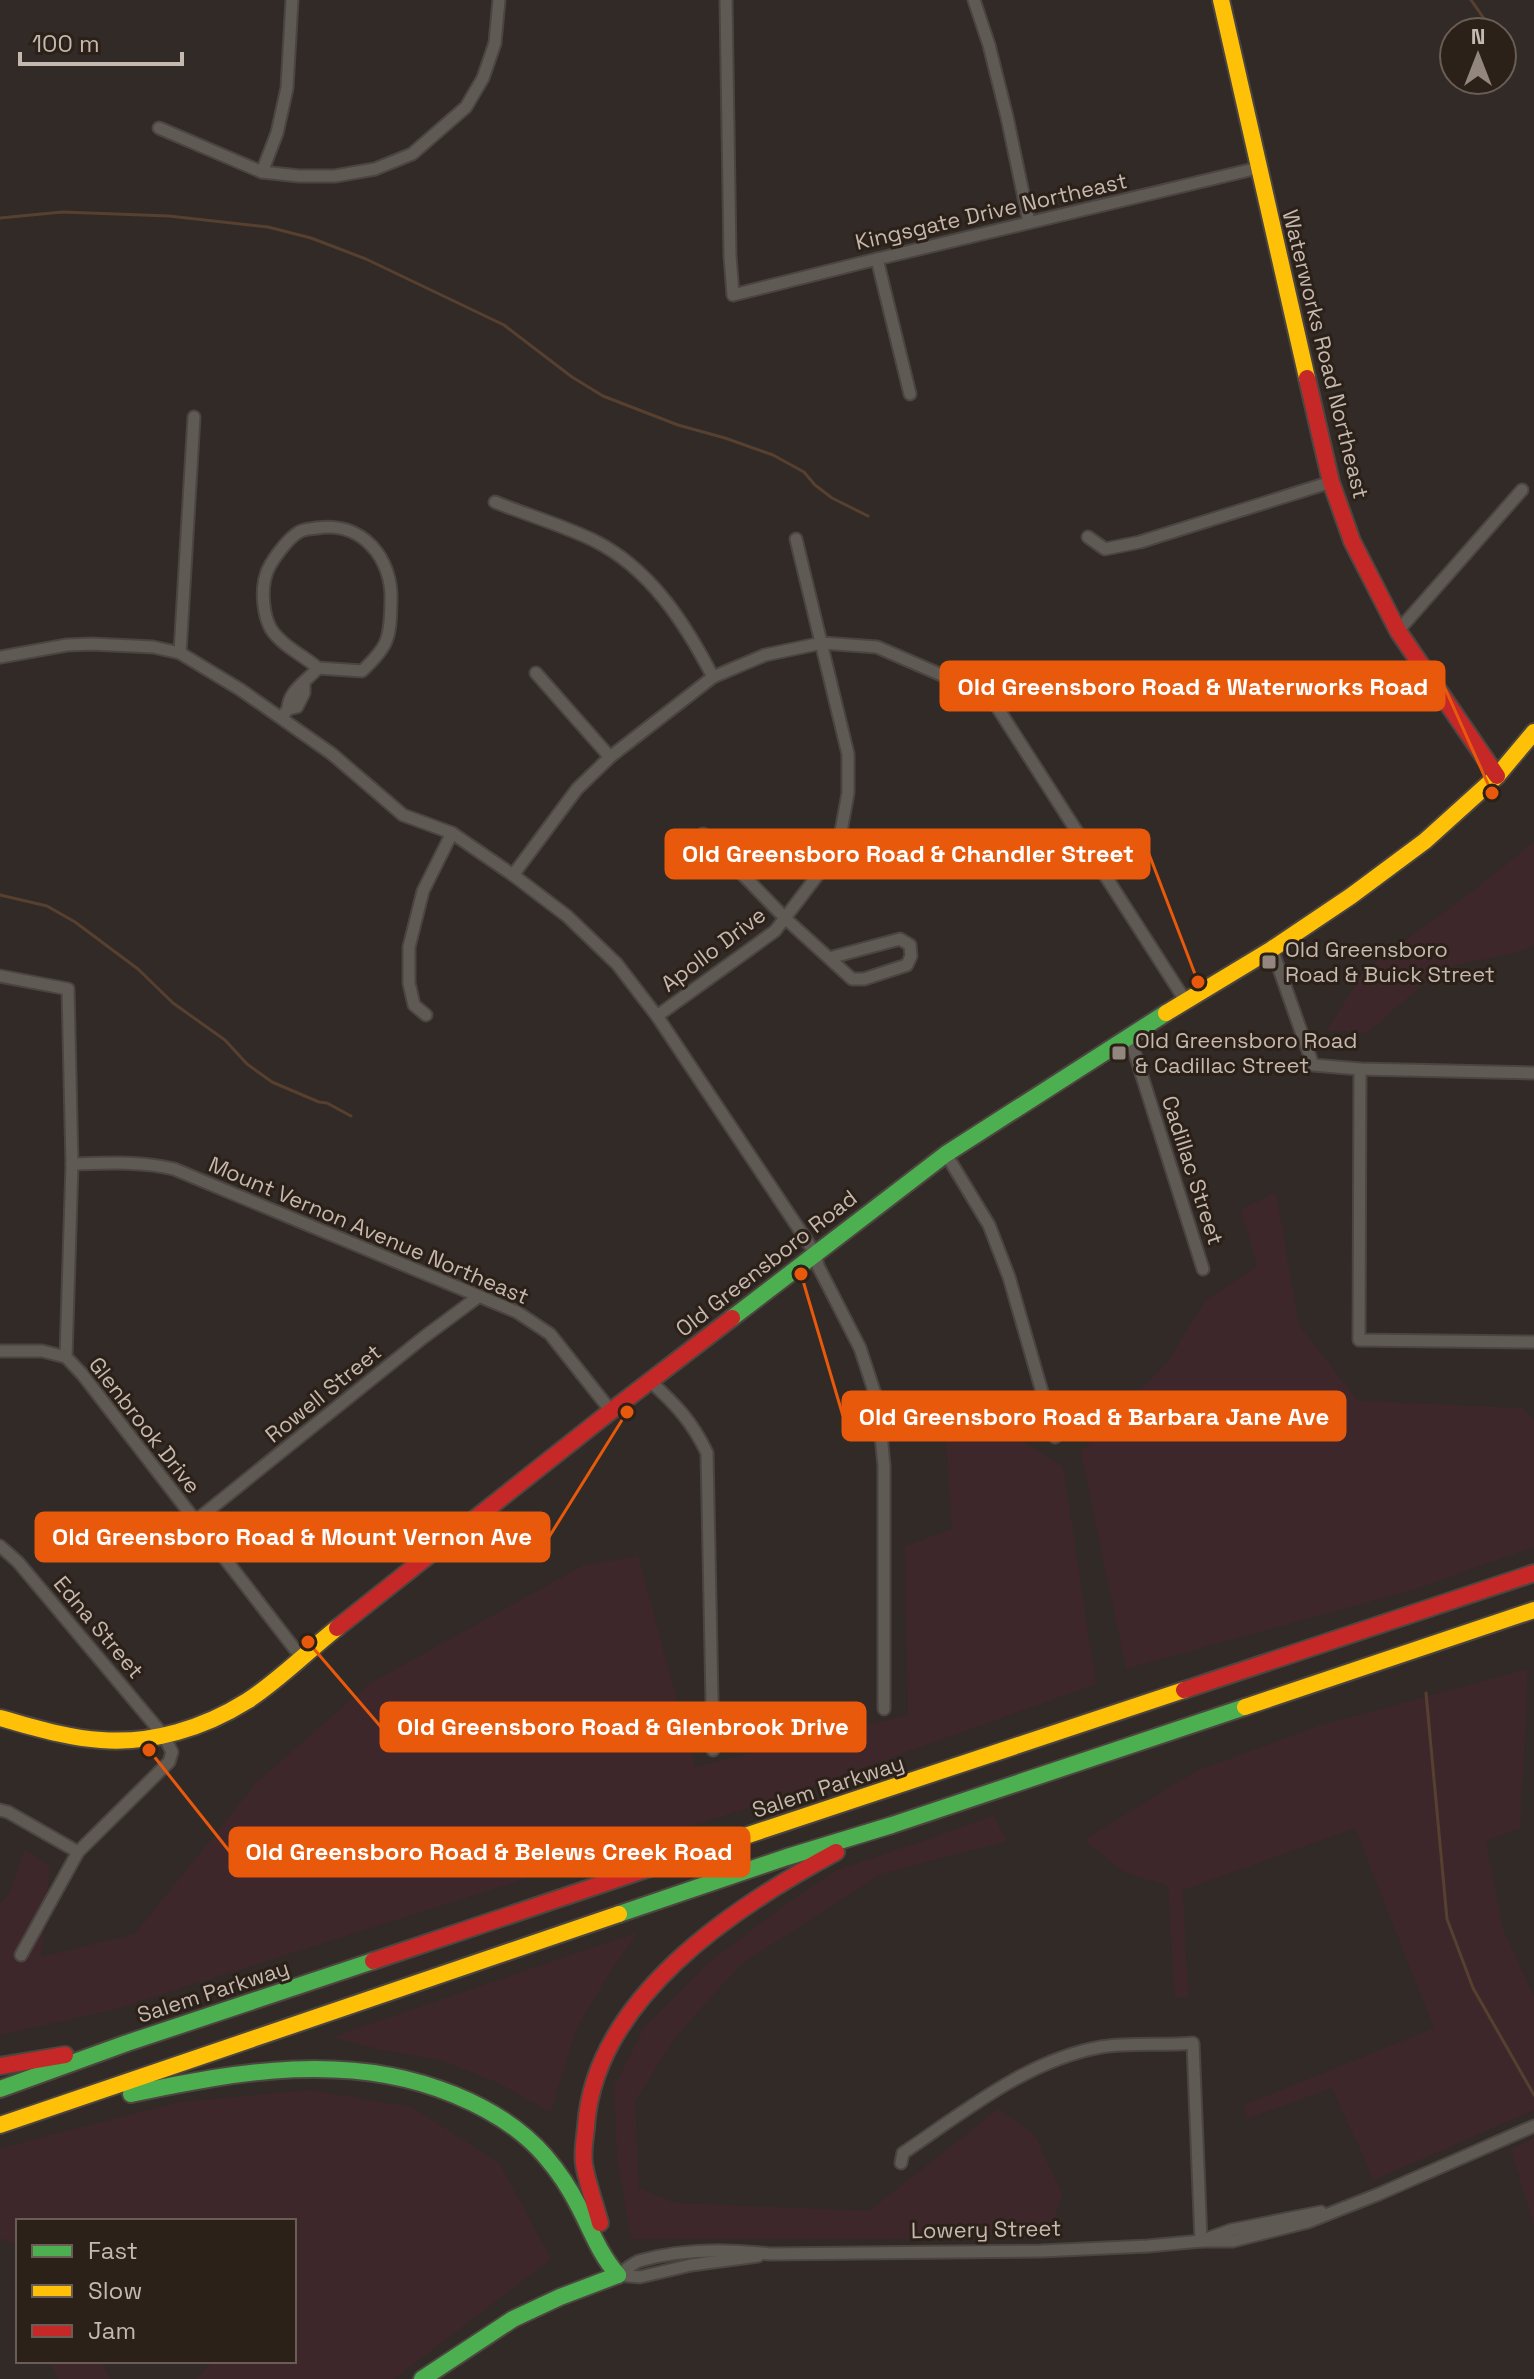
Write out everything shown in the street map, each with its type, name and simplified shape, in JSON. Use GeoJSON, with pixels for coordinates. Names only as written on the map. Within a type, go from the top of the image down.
{"type":"FeatureCollection","features":[{"type":"Feature","properties":{"kind":"main road","name":"Waterworks Road Northeast"},"geometry":{"type":"LineString","coordinates":[[1221,0],[1331,482],[1352,541],[1398,631],[1497,776]]}},
{"type":"Feature","properties":{"kind":"main road","name":"Old Greensboro Road"},"geometry":{"type":"LineString","coordinates":[[0,1718],[83,1738],[115,1741],[164,1736],[224,1714],[262,1690],[611,1411],[946,1154],[1185,1000],[1272,949],[1425,841],[1497,776],[1534,732]]}},
{"type":"Feature","properties":{"kind":"main road","name":"Salem Parkway"},"geometry":{"type":"LineString","coordinates":[[0,2089],[127,2043],[1534,1573]]}},
{"type":"Feature","properties":{"kind":"main road"},"geometry":{"type":"LineString","coordinates":[[0,2125],[759,1866],[892,1825],[1534,1610]]}},
{"type":"Feature","properties":{"kind":"main road"},"geometry":{"type":"LineString","coordinates":[[618,2275],[616,2257],[588,2191],[581,2141],[590,2089],[604,2053],[640,2001],[674,1965],[737,1912],[813,1863],[892,1825]]}},
{"type":"Feature","properties":{"kind":"main road"},"geometry":{"type":"LineString","coordinates":[[0,2066],[127,2043]]}},
{"type":"Feature","properties":{"kind":"main road"},"geometry":{"type":"LineString","coordinates":[[22,2118],[175,2084],[252,2071],[331,2067],[413,2078],[481,2106],[528,2140],[568,2187],[606,2262],[618,2275]]}},
{"type":"Feature","properties":{"kind":"main road","name":"Lowery Street"},"geometry":{"type":"LineString","coordinates":[[422,2379],[524,2313],[618,2275]]}},
{"type":"Feature","properties":{"kind":"street"},"geometry":{"type":"LineString","coordinates":[[262,172],[277,133],[287,88],[292,0]]}},
{"type":"Feature","properties":{"kind":"street"},"geometry":{"type":"LineString","coordinates":[[159,128],[262,172],[335,176],[375,169],[412,154],[466,107],[483,78],[495,43],[499,0]]}},
{"type":"Feature","properties":{"kind":"street","name":"Kingsgate Drive Northeast"},"geometry":{"type":"LineString","coordinates":[[726,0],[733,295],[1258,168]]}},
{"type":"Feature","properties":{"kind":"street"},"geometry":{"type":"LineString","coordinates":[[974,0],[1007,117],[1029,222]]}},
{"type":"Feature","properties":{"kind":"street"},"geometry":{"type":"LineString","coordinates":[[877,259],[910,394]]}},
{"type":"Feature","properties":{"kind":"street"},"geometry":{"type":"LineString","coordinates":[[180,653],[194,417]]}},
{"type":"Feature","properties":{"kind":"street"},"geometry":{"type":"LineString","coordinates":[[1088,537],[1105,549],[1140,542],[1331,482]]}},
{"type":"Feature","properties":{"kind":"street"},"geometry":{"type":"LineString","coordinates":[[1398,631],[1522,490]]}},
{"type":"Feature","properties":{"kind":"street"},"geometry":{"type":"LineString","coordinates":[[495,502],[593,540],[630,563],[665,599],[694,641],[713,677]]}},
{"type":"Feature","properties":{"kind":"street"},"geometry":{"type":"LineString","coordinates":[[327,526],[351,530],[374,546],[387,568],[392,590],[390,633],[381,653],[362,671],[318,668],[280,639],[271,628],[264,604],[266,575],[280,550],[300,531],[327,526]]}},
{"type":"Feature","properties":{"kind":"street","name":"Apollo Drive"},"geometry":{"type":"LineString","coordinates":[[657,1016],[775,931],[835,851],[845,818],[848,754],[796,539]]}},
{"type":"Feature","properties":{"kind":"street"},"geometry":{"type":"LineString","coordinates":[[513,875],[577,789],[610,757],[713,677],[765,655],[822,643],[877,647],[990,696],[1185,1000]]}},
{"type":"Feature","properties":{"kind":"street"},"geometry":{"type":"LineString","coordinates":[[0,657],[67,645],[92,644],[126,644],[180,653],[284,714],[403,815],[452,833],[513,875],[567,916],[617,964],[657,1016],[815,1253],[818,1266],[860,1348],[878,1403],[884,1466],[884,1709]]}},
{"type":"Feature","properties":{"kind":"street"},"geometry":{"type":"LineString","coordinates":[[284,714],[297,687],[304,685],[318,668]]}},
{"type":"Feature","properties":{"kind":"street"},"geometry":{"type":"LineString","coordinates":[[536,673],[610,757]]}},
{"type":"Feature","properties":{"kind":"street"},"geometry":{"type":"LineString","coordinates":[[426,1015],[414,1005],[409,983],[409,947],[423,891],[452,833]]}},
{"type":"Feature","properties":{"kind":"street"},"geometry":{"type":"LineString","coordinates":[[703,834],[786,919],[852,979],[864,979],[907,965],[911,956],[910,945],[900,939],[829,958]]}},
{"type":"Feature","properties":{"kind":"street"},"geometry":{"type":"LineString","coordinates":[[1272,949],[1313,1065],[1534,1073]]}},
{"type":"Feature","properties":{"kind":"street","name":"Glenbrook Drive"},"geometry":{"type":"LineString","coordinates":[[0,976],[68,989],[72,1164],[66,1357],[301,1657]]}},
{"type":"Feature","properties":{"kind":"street","name":"Cadillac Street"},"geometry":{"type":"LineString","coordinates":[[1130,1038],[1203,1269]]}},
{"type":"Feature","properties":{"kind":"street"},"geometry":{"type":"LineString","coordinates":[[1360,1069],[1359,1340],[1534,1342]]}},
{"type":"Feature","properties":{"kind":"street"},"geometry":{"type":"LineString","coordinates":[[946,1154],[989,1225],[1009,1277],[1055,1437]]}},
{"type":"Feature","properties":{"kind":"street","name":"Mount Vernon Avenue Northeast"},"geometry":{"type":"LineString","coordinates":[[72,1164],[130,1163],[174,1169],[517,1312],[550,1334],[611,1411]]}},
{"type":"Feature","properties":{"kind":"street","name":"Rowell Street"},"geometry":{"type":"LineString","coordinates":[[194,1522],[478,1297]]}},
{"type":"Feature","properties":{"kind":"street"},"geometry":{"type":"LineString","coordinates":[[0,1351],[42,1351],[66,1357]]}},
{"type":"Feature","properties":{"kind":"street"},"geometry":{"type":"LineString","coordinates":[[650,1381],[680,1409],[697,1432],[707,1453],[713,1750]]}},
{"type":"Feature","properties":{"kind":"street","name":"Edna Street"},"geometry":{"type":"LineString","coordinates":[[0,1546],[18,1562],[164,1736]]}},
{"type":"Feature","properties":{"kind":"street"},"geometry":{"type":"LineString","coordinates":[[21,1955],[78,1852],[169,1762],[172,1752],[164,1736]]}},
{"type":"Feature","properties":{"kind":"street"},"geometry":{"type":"LineString","coordinates":[[0,1810],[78,1852]]}},
{"type":"Feature","properties":{"kind":"street"},"geometry":{"type":"LineString","coordinates":[[901,2163],[903,2153],[1006,2085],[1061,2056],[1104,2046],[1193,2043],[1201,2241]]}},
{"type":"Feature","properties":{"kind":"street","name":"Lowery Street"},"geometry":{"type":"LineString","coordinates":[[618,2275],[636,2262],[688,2253],[741,2250],[770,2254],[1041,2251],[1201,2241],[1231,2230],[1336,2209],[1379,2194],[1534,2126]]}},
{"type":"Feature","properties":{"kind":"shaded area"},"geometry":{"type":"Polygon","coordinates":[[[1534,842],[1534,945],[1518,952],[1442,968],[1367,1033],[1327,1030],[1365,970],[1534,842]]]}},
{"type":"Feature","properties":{"kind":"shaded area"},"geometry":{"type":"Polygon","coordinates":[[[1276,1192],[1299,1325],[1358,1401],[1522,1408],[1534,1421],[1534,1547],[1415,1589],[1126,1669],[1081,1452],[1168,1361],[1205,1301],[1257,1266],[1241,1210],[1276,1192]]]}},
{"type":"Feature","properties":{"kind":"shaded area"},"geometry":{"type":"Polygon","coordinates":[[[974,1402],[1007,1431],[1063,1467],[1096,1684],[764,1803],[112,2010],[0,2035],[0,1904],[9,1895],[25,1849],[50,1866],[41,1957],[135,1934],[257,1782],[369,1684],[584,1565],[638,1556],[695,1767],[908,1715],[905,1546],[952,1529],[945,1419],[974,1402]]]}},
{"type":"Feature","properties":{"kind":"shaded area"},"geometry":{"type":"Polygon","coordinates":[[[1528,1669],[1520,1828],[1486,1841],[1503,1929],[1534,1997],[1534,2110],[1374,2180],[1332,2088],[1247,2119],[1244,2105],[1434,2028],[1355,1828],[1183,1890],[1188,1997],[1175,1997],[1168,1886],[1124,1872],[1084,1840],[1196,1771],[1318,1726],[1528,1669]]]}},
{"type":"Feature","properties":{"kind":"shaded area"},"geometry":{"type":"Polygon","coordinates":[[[994,1816],[1007,1841],[881,1874],[740,1965],[675,2038],[635,2101],[639,2188],[675,2203],[869,2211],[998,2109],[1035,2135],[1062,2194],[1051,2232],[925,2239],[631,2239],[617,2158],[614,2087],[644,2028],[708,1963],[835,1871],[994,1816]]]}},
{"type":"Feature","properties":{"kind":"shaded area"},"geometry":{"type":"Polygon","coordinates":[[[638,1932],[577,2027],[551,2112],[500,2084],[441,2060],[377,2049],[332,2037],[638,1932]]]}},
{"type":"Feature","properties":{"kind":"shaded area"},"geometry":{"type":"Polygon","coordinates":[[[310,2090],[412,2107],[500,2164],[551,2259],[394,2379],[196,2379],[211,2363],[296,2363],[296,2219],[16,2219],[16,2246],[0,2238],[0,2148],[180,2102],[310,2090]]]}},
{"type":"Feature","properties":{"kind":"shaded area"},"geometry":{"type":"Polygon","coordinates":[[[1534,2138],[1534,2226],[1511,2149],[1534,2138]]]}},
{"type":"Feature","properties":{"kind":"shaded area"},"geometry":{"type":"Polygon","coordinates":[[[50,2363],[102,2363],[110,2379],[59,2379],[50,2363]]]}},
{"type":"Feature","properties":{"kind":"waterway"},"geometry":{"type":"LineString","coordinates":[[1471,0],[1482,16]]}},
{"type":"Feature","properties":{"kind":"waterway"},"geometry":{"type":"LineString","coordinates":[[0,218],[62,212],[169,216],[268,227],[311,238],[366,259],[504,325],[572,377],[603,396],[678,425],[773,455],[804,472],[832,498],[868,516]]}},
{"type":"Feature","properties":{"kind":"waterway"},"geometry":{"type":"LineString","coordinates":[[0,895],[47,906],[75,922],[138,969],[173,1003],[225,1040],[247,1064],[272,1082],[327,1103],[351,1116]]}},
{"type":"Feature","properties":{"kind":"waterway"},"geometry":{"type":"LineString","coordinates":[[1426,1693],[1447,1919],[1473,1988],[1534,2095]]}},
{"type":"Feature","properties":{"kind":"traffic: fast"},"geometry":{"type":"LineString","coordinates":[[732,1318],[946,1154],[1166,1013]]}},
{"type":"Feature","properties":{"kind":"traffic: fast"},"geometry":{"type":"LineString","coordinates":[[619,1914],[1245,1707]]}},
{"type":"Feature","properties":{"kind":"traffic: fast"},"geometry":{"type":"LineString","coordinates":[[0,2089],[373,1961]]}},
{"type":"Feature","properties":{"kind":"traffic: fast"},"geometry":{"type":"LineString","coordinates":[[131,2094],[212,2078],[294,2069],[335,2069],[415,2081],[455,2095],[504,2120],[545,2156],[568,2187],[601,2251],[618,2275]]}},
{"type":"Feature","properties":{"kind":"traffic: fast"},"geometry":{"type":"LineString","coordinates":[[422,2379],[513,2319],[618,2275]]}},
{"type":"Feature","properties":{"kind":"traffic: slow"},"geometry":{"type":"LineString","coordinates":[[1221,0],[1307,378]]}},
{"type":"Feature","properties":{"kind":"traffic: slow"},"geometry":{"type":"LineString","coordinates":[[1166,1013],[1272,949],[1425,841],[1497,776],[1534,732]]}},
{"type":"Feature","properties":{"kind":"traffic: slow"},"geometry":{"type":"LineString","coordinates":[[1245,1707],[1534,1610]]}},
{"type":"Feature","properties":{"kind":"traffic: slow"},"geometry":{"type":"LineString","coordinates":[[0,1718],[88,1739],[120,1741],[177,1732],[213,1719],[247,1701],[337,1628]]}},
{"type":"Feature","properties":{"kind":"traffic: slow"},"geometry":{"type":"LineString","coordinates":[[721,1844],[1184,1690]]}},
{"type":"Feature","properties":{"kind":"traffic: slow"},"geometry":{"type":"LineString","coordinates":[[0,2125],[619,1914]]}},
{"type":"Feature","properties":{"kind":"traffic: jam"},"geometry":{"type":"LineString","coordinates":[[1307,378],[1331,482],[1352,541],[1398,631],[1497,776]]}},
{"type":"Feature","properties":{"kind":"traffic: jam"},"geometry":{"type":"LineString","coordinates":[[337,1628],[732,1318]]}},
{"type":"Feature","properties":{"kind":"traffic: jam"},"geometry":{"type":"LineString","coordinates":[[1184,1690],[1534,1573]]}},
{"type":"Feature","properties":{"kind":"traffic: jam"},"geometry":{"type":"LineString","coordinates":[[373,1961],[721,1844]]}},
{"type":"Feature","properties":{"kind":"traffic: jam"},"geometry":{"type":"LineString","coordinates":[[600,2223],[585,2171],[583,2150],[595,2081],[614,2038],[642,1998],[676,1962],[714,1929],[796,1874],[836,1852]]}},
{"type":"Feature","properties":{"kind":"traffic: jam"},"geometry":{"type":"LineString","coordinates":[[0,2066],[65,2055]]}},
{"type":"Feature","properties":{"kind":"place","name":"Old Greensboro Road & Waterworks Road"},"geometry":{"type":"Point","coordinates":[1492,793]}},
{"type":"Feature","properties":{"kind":"place","name":"Old Greensboro Road & Buick Street"},"geometry":{"type":"Point","coordinates":[1269,962]}},
{"type":"Feature","properties":{"kind":"place","name":"Old Greensboro Road & Chandler Street"},"geometry":{"type":"Point","coordinates":[1198,982]}},
{"type":"Feature","properties":{"kind":"place","name":"Old Greensboro Road & Cadillac Street"},"geometry":{"type":"Point","coordinates":[1119,1053]}},
{"type":"Feature","properties":{"kind":"place","name":"Old Greensboro Road & Barbara Jane Ave"},"geometry":{"type":"Point","coordinates":[801,1274]}},
{"type":"Feature","properties":{"kind":"place","name":"Old Greensboro Road & Mount Vernon Ave"},"geometry":{"type":"Point","coordinates":[627,1412]}},
{"type":"Feature","properties":{"kind":"place","name":"Old Greensboro Road & Glenbrook Drive"},"geometry":{"type":"Point","coordinates":[308,1642]}},
{"type":"Feature","properties":{"kind":"place","name":"Old Greensboro Road & Belews Creek Road"},"geometry":{"type":"Point","coordinates":[149,1750]}}]}
